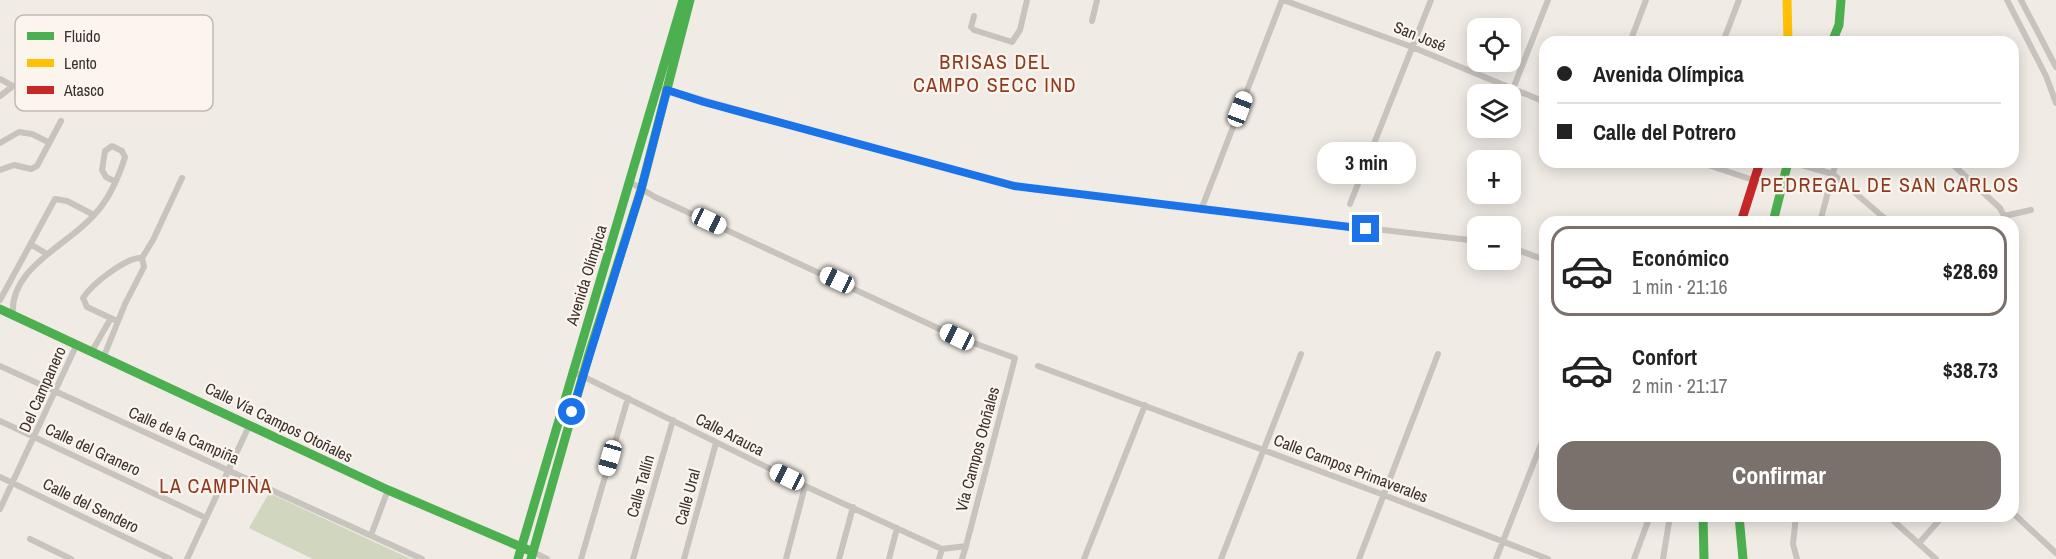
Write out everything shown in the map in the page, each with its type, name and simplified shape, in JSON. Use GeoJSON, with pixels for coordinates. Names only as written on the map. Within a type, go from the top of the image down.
{"type":"FeatureCollection","features":[{"type":"Feature","properties":{"kind":"street","name":"Avenida Olímpica"},"geometry":{"type":"LineString","coordinates":[[532,556],[583,376],[641,190],[683,0]]}},
{"type":"Feature","properties":{"kind":"street","name":"Avenida Olímpica"},"geometry":{"type":"LineString","coordinates":[[518,559],[572,370],[630,182],[663,89],[690,0]]}},
{"type":"Feature","properties":{"kind":"street"},"geometry":{"type":"LineString","coordinates":[[974,16],[971,27],[974,30],[1009,42],[1015,39],[1020,30],[1027,0]]}},
{"type":"Feature","properties":{"kind":"street"},"geometry":{"type":"LineString","coordinates":[[1092,21],[1097,0]]}},
{"type":"Feature","properties":{"kind":"street","name":"San José"},"geometry":{"type":"LineString","coordinates":[[1201,210],[1283,0],[1412,47],[1501,84]]}},
{"type":"Feature","properties":{"kind":"street"},"geometry":{"type":"LineString","coordinates":[[1350,204],[1431,0]]}},
{"type":"Feature","properties":{"kind":"street"},"geometry":{"type":"LineString","coordinates":[[1515,84],[1548,0]]}},
{"type":"Feature","properties":{"kind":"street"},"geometry":{"type":"LineString","coordinates":[[1632,36],[1646,0]]}},
{"type":"Feature","properties":{"kind":"street"},"geometry":{"type":"LineString","coordinates":[[1725,36],[1739,0]]}},
{"type":"Feature","properties":{"kind":"street"},"geometry":{"type":"LineString","coordinates":[[1787,0],[1788,36]]}},
{"type":"Feature","properties":{"kind":"street"},"geometry":{"type":"LineString","coordinates":[[1834,36],[1839,25],[1841,0]]}},
{"type":"Feature","properties":{"kind":"street"},"geometry":{"type":"LineString","coordinates":[[2007,0],[2046,76],[2056,103]]}},
{"type":"Feature","properties":{"kind":"street"},"geometry":{"type":"LineString","coordinates":[[2021,0],[2056,67]]}},
{"type":"Feature","properties":{"kind":"street"},"geometry":{"type":"LineString","coordinates":[[0,79],[13,86],[0,96]]}},
{"type":"Feature","properties":{"kind":"street"},"geometry":{"type":"LineString","coordinates":[[663,89],[1014,186],[1467,240]]}},
{"type":"Feature","properties":{"kind":"street","name":"San José"},"geometry":{"type":"LineString","coordinates":[[1521,92],[1539,100]]}},
{"type":"Feature","properties":{"kind":"street"},"geometry":{"type":"LineString","coordinates":[[0,179],[2,169],[14,165],[34,168],[40,162],[48,142],[61,121]]}},
{"type":"Feature","properties":{"kind":"street"},"geometry":{"type":"LineString","coordinates":[[0,142],[19,132],[48,142]]}},
{"type":"Feature","properties":{"kind":"street"},"geometry":{"type":"LineString","coordinates":[[13,315],[13,303],[25,278],[47,254],[94,216],[114,181],[125,155],[112,146],[105,151],[102,170],[106,177],[114,181]]}},
{"type":"Feature","properties":{"kind":"street"},"geometry":{"type":"LineString","coordinates":[[1718,168],[1753,180]]}},
{"type":"Feature","properties":{"kind":"street"},"geometry":{"type":"LineString","coordinates":[[1743,216],[1758,168]]}},
{"type":"Feature","properties":{"kind":"street"},"geometry":{"type":"LineString","coordinates":[[1775,216],[1788,168]]}},
{"type":"Feature","properties":{"kind":"street"},"geometry":{"type":"LineString","coordinates":[[1812,168],[1833,174],[1882,216]]}},
{"type":"Feature","properties":{"kind":"street"},"geometry":{"type":"LineString","coordinates":[[1822,216],[1834,168]]}},
{"type":"Feature","properties":{"kind":"street"},"geometry":{"type":"LineString","coordinates":[[1957,168],[2000,208],[2002,216]]}},
{"type":"Feature","properties":{"kind":"street"},"geometry":{"type":"LineString","coordinates":[[92,351],[143,271],[142,258],[182,178]]}},
{"type":"Feature","properties":{"kind":"street"},"geometry":{"type":"LineString","coordinates":[[630,182],[641,190]]}},
{"type":"Feature","properties":{"kind":"street","name":"Vía Campos Otoñales"},"geometry":{"type":"LineString","coordinates":[[641,190],[957,337],[1015,358],[962,559]]}},
{"type":"Feature","properties":{"kind":"street"},"geometry":{"type":"LineString","coordinates":[[0,300],[55,200],[67,201],[94,216]]}},
{"type":"Feature","properties":{"kind":"street"},"geometry":{"type":"LineString","coordinates":[[2012,216],[2031,210]]}},
{"type":"Feature","properties":{"kind":"street"},"geometry":{"type":"LineString","coordinates":[[32,245],[47,254]]}},
{"type":"Feature","properties":{"kind":"street"},"geometry":{"type":"LineString","coordinates":[[1521,251],[1539,258]]}},
{"type":"Feature","properties":{"kind":"street"},"geometry":{"type":"LineString","coordinates":[[114,319],[87,307],[83,298],[88,290],[127,261],[142,258]]}},
{"type":"Feature","properties":{"kind":"street"},"geometry":{"type":"LineString","coordinates":[[16,273],[25,278]]}},
{"type":"Feature","properties":{"kind":"street","name":"Calle Vía Campos Otoñales"},"geometry":{"type":"LineString","coordinates":[[0,309],[388,490],[522,547],[532,556],[547,559]]}},
{"type":"Feature","properties":{"kind":"street"},"geometry":{"type":"LineString","coordinates":[[104,356],[114,319]]}},
{"type":"Feature","properties":{"kind":"street","name":"Del Campanero"},"geometry":{"type":"LineString","coordinates":[[0,509],[36,437],[77,344]]}},
{"type":"Feature","properties":{"kind":"street"},"geometry":{"type":"LineString","coordinates":[[1221,559],[1301,354]]}},
{"type":"Feature","properties":{"kind":"street"},"geometry":{"type":"LineString","coordinates":[[1359,559],[1438,354]]}},
{"type":"Feature","properties":{"kind":"street","name":"Calle de la Campiña"},"geometry":{"type":"LineString","coordinates":[[0,366],[422,559]]}},
{"type":"Feature","properties":{"kind":"street","name":"Calle Campos Primaverales"},"geometry":{"type":"LineString","coordinates":[[1038,366],[1384,495],[1548,559]]}},
{"type":"Feature","properties":{"kind":"street","name":"Calle Arauca"},"geometry":{"type":"LineString","coordinates":[[572,370],[805,486],[942,549]]}},
{"type":"Feature","properties":{"kind":"street"},"geometry":{"type":"LineString","coordinates":[[581,559],[628,398]]}},
{"type":"Feature","properties":{"kind":"street"},"geometry":{"type":"LineString","coordinates":[[1084,559],[1144,405]]}},
{"type":"Feature","properties":{"kind":"street","name":"Calle Tallín"},"geometry":{"type":"LineString","coordinates":[[633,559],[673,420]]}},
{"type":"Feature","properties":{"kind":"street","name":"Calle del Granero"},"geometry":{"type":"LineString","coordinates":[[0,421],[206,518]]}},
{"type":"Feature","properties":{"kind":"street"},"geometry":{"type":"LineString","coordinates":[[187,559],[249,426]]}},
{"type":"Feature","properties":{"kind":"street","name":"Calle Ural"},"geometry":{"type":"LineString","coordinates":[[684,559],[716,442]]}},
{"type":"Feature","properties":{"kind":"street"},"geometry":{"type":"LineString","coordinates":[[1496,559],[1539,449]]}},
{"type":"Feature","properties":{"kind":"street","name":"Calle del Sendero"},"geometry":{"type":"LineString","coordinates":[[0,477],[170,559]]}},
{"type":"Feature","properties":{"kind":"street"},"geometry":{"type":"LineString","coordinates":[[786,559],[805,486]]}},
{"type":"Feature","properties":{"kind":"street"},"geometry":{"type":"LineString","coordinates":[[371,536],[388,490]]}},
{"type":"Feature","properties":{"kind":"street"},"geometry":{"type":"LineString","coordinates":[[839,559],[853,507]]}},
{"type":"Feature","properties":{"kind":"street"},"geometry":{"type":"LineString","coordinates":[[2019,519],[2056,553]]}},
{"type":"Feature","properties":{"kind":"street"},"geometry":{"type":"LineString","coordinates":[[1634,559],[1648,522]]}},
{"type":"Feature","properties":{"kind":"street"},"geometry":{"type":"LineString","coordinates":[[1663,559],[1669,522]]}},
{"type":"Feature","properties":{"kind":"street"},"geometry":{"type":"LineString","coordinates":[[1703,522],[1704,559]]}},
{"type":"Feature","properties":{"kind":"street"},"geometry":{"type":"LineString","coordinates":[[1740,522],[1743,559]]}},
{"type":"Feature","properties":{"kind":"street"},"geometry":{"type":"LineString","coordinates":[[1795,522],[1793,544],[1797,559]]}},
{"type":"Feature","properties":{"kind":"street"},"geometry":{"type":"LineString","coordinates":[[1895,522],[1936,559]]}},
{"type":"Feature","properties":{"kind":"street"},"geometry":{"type":"LineString","coordinates":[[1920,542],[1938,522]]}},
{"type":"Feature","properties":{"kind":"street"},"geometry":{"type":"LineString","coordinates":[[889,559],[897,528]]}},
{"type":"Feature","properties":{"kind":"street"},"geometry":{"type":"LineString","coordinates":[[30,539],[71,559]]}},
{"type":"Feature","properties":{"kind":"street"},"geometry":{"type":"LineString","coordinates":[[939,559],[942,549],[966,546]]}},
{"type":"Feature","properties":{"kind":"green space"},"geometry":{"type":"Polygon","coordinates":[[[269,493],[411,559],[313,559],[249,528],[269,493]]]}},
{"type":"Feature","properties":{"kind":"traffic: fast"},"geometry":{"type":"LineString","coordinates":[[518,559],[683,0]]}},
{"type":"Feature","properties":{"kind":"traffic: fast"},"geometry":{"type":"LineString","coordinates":[[531,559],[589,354],[641,190],[690,0]]}},
{"type":"Feature","properties":{"kind":"traffic: fast"},"geometry":{"type":"LineString","coordinates":[[1834,36],[1839,25],[1841,0]]}},
{"type":"Feature","properties":{"kind":"traffic: fast"},"geometry":{"type":"LineString","coordinates":[[1774,216],[1786,168]]}},
{"type":"Feature","properties":{"kind":"traffic: fast"},"geometry":{"type":"LineString","coordinates":[[0,309],[388,490],[533,552]]}},
{"type":"Feature","properties":{"kind":"traffic: fast"},"geometry":{"type":"LineString","coordinates":[[1703,522],[1704,559]]}},
{"type":"Feature","properties":{"kind":"traffic: fast"},"geometry":{"type":"LineString","coordinates":[[1740,522],[1743,559]]}},
{"type":"Feature","properties":{"kind":"traffic: slow"},"geometry":{"type":"LineString","coordinates":[[1787,0],[1788,36]]}},
{"type":"Feature","properties":{"kind":"traffic: jam"},"geometry":{"type":"LineString","coordinates":[[1743,216],[1758,168]]}},
{"type":"Feature","properties":{"kind":"district","name":"BRISAS DEL CAMPO SECC IND"},"geometry":{"type":"Point","coordinates":[995,72]}},
{"type":"Feature","properties":{"kind":"district","name":"PEDREGAL DE SAN CARLOS"},"geometry":{"type":"Point","coordinates":[1890,184]}},
{"type":"Feature","properties":{"kind":"district","name":"LA CAMPIÑA"},"geometry":{"type":"Point","coordinates":[216,485]}},
{"type":"Feature","properties":{"kind":"route"},"geometry":{"type":"LineString","coordinates":[[572,412],[641,190],[667,90],[1014,186],[1366,229]]}}]}
